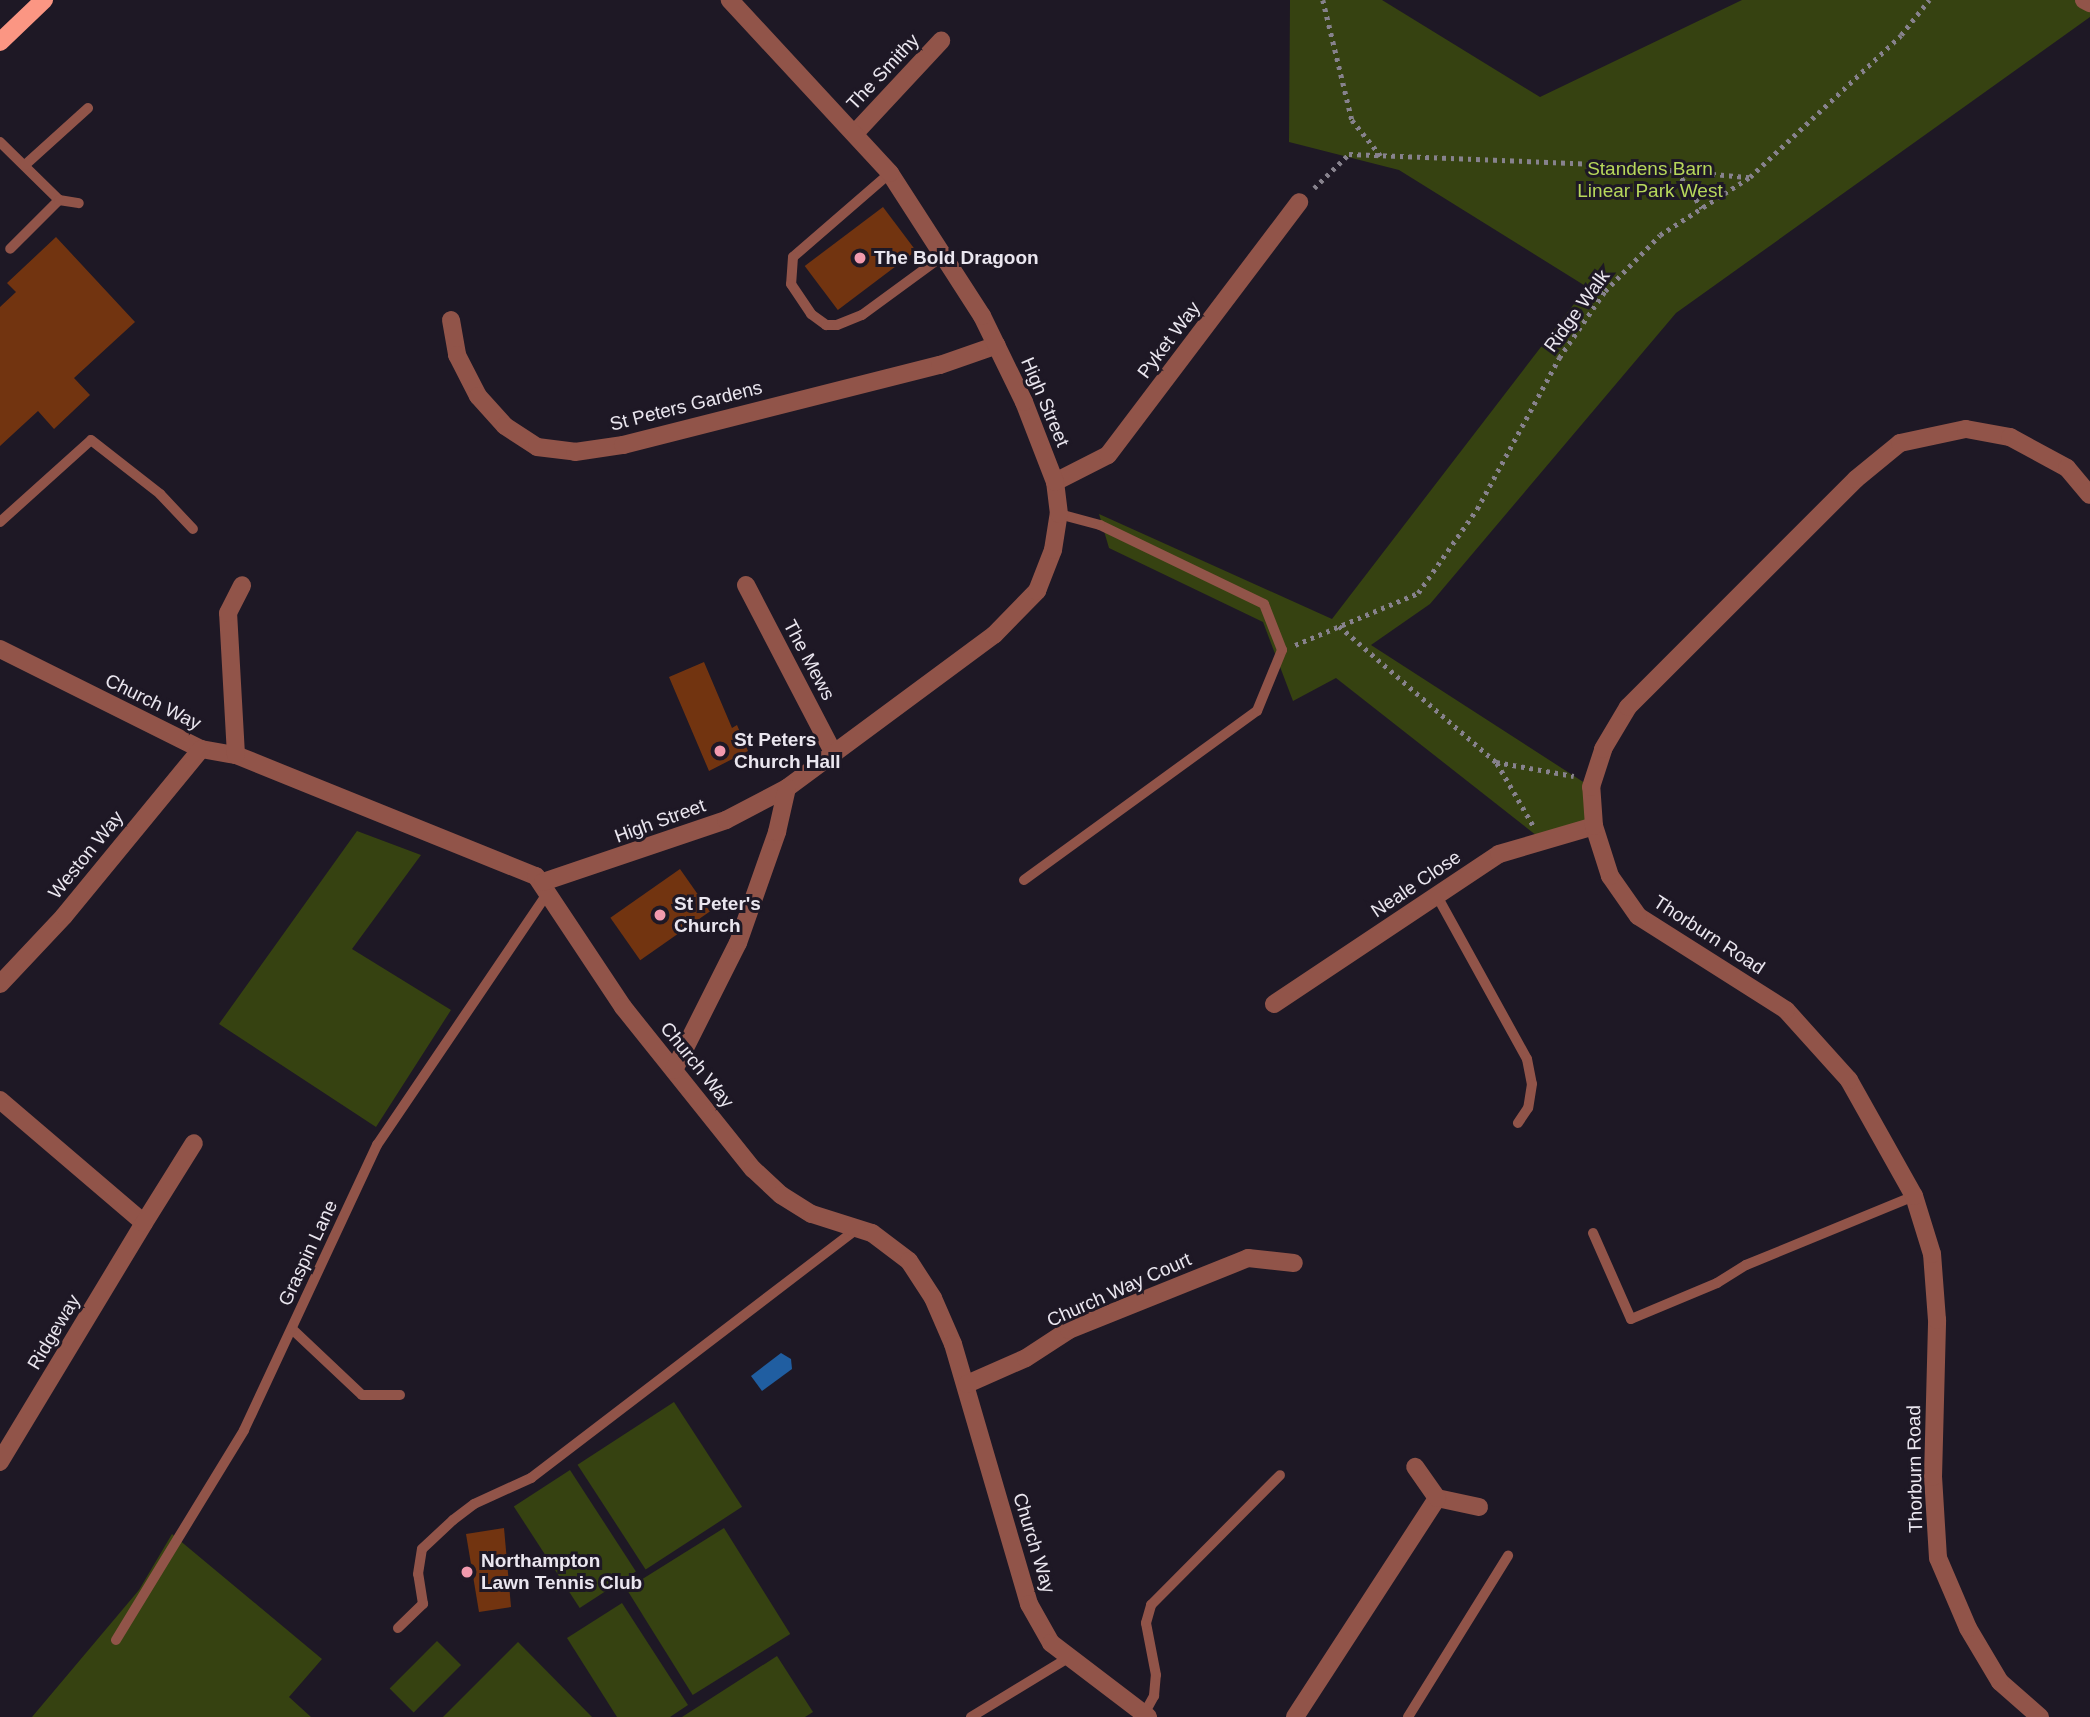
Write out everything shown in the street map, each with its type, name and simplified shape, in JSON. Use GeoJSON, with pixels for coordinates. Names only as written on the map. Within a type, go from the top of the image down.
{"type":"FeatureCollection","features":[{"type":"Feature","properties":{"kind":"main road"},"geometry":{"type":"LineString","coordinates":[[2,38],[44,0]]}},
{"type":"Feature","properties":{"kind":"street","name":"High Street"},"geometry":{"type":"LineString","coordinates":[[546,887],[726,820],[787,788],[994,635],[1037,591],[1053,550],[1059,514],[1055,482],[997,345],[944,255],[890,173],[856,132],[730,0]]}},
{"type":"Feature","properties":{"kind":"street"},"geometry":{"type":"LineString","coordinates":[[2084,0],[2090,3]]}},
{"type":"Feature","properties":{"kind":"street","name":"The Smithy"},"geometry":{"type":"LineString","coordinates":[[856,132],[941,41]]}},
{"type":"Feature","properties":{"kind":"street","name":"Pyket Way"},"geometry":{"type":"LineString","coordinates":[[1055,482],[1108,454],[1299,202]]}},
{"type":"Feature","properties":{"kind":"street","name":"St Peters Gardens"},"geometry":{"type":"LineString","coordinates":[[451,320],[457,355],[478,396],[505,426],[537,447],[575,452],[622,445],[900,375],[997,345]]}},
{"type":"Feature","properties":{"kind":"street","name":"Thorburn Road"},"geometry":{"type":"LineString","coordinates":[[2040,1717],[2000,1682],[1968,1628],[1938,1558],[1933,1477],[1937,1320],[1932,1254],[1914,1196],[1842,1072],[1786,1010],[1638,916],[1610,876],[1594,826],[1593,780],[1603,748],[1628,707],[1856,479],[1900,443],[1966,429],[2010,437],[2067,468],[2090,495]]}},
{"type":"Feature","properties":{"kind":"street"},"geometry":{"type":"LineString","coordinates":[[236,755],[228,613],[242,585]]}},
{"type":"Feature","properties":{"kind":"street","name":"The Mews"},"geometry":{"type":"LineString","coordinates":[[746,585],[834,754]]}},
{"type":"Feature","properties":{"kind":"street","name":"Church Way"},"geometry":{"type":"LineString","coordinates":[[0,649],[201,749],[236,755],[526,871],[546,887],[623,1007],[753,1169],[781,1195],[812,1214],[889,1243],[924,1282],[967,1384],[1029,1604],[1051,1643],[1146,1716]]}},
{"type":"Feature","properties":{"kind":"street","name":"Weston Way"},"geometry":{"type":"LineString","coordinates":[[0,984],[64,916],[201,749]]}},
{"type":"Feature","properties":{"kind":"street"},"geometry":{"type":"LineString","coordinates":[[674,1070],[738,943],[777,832],[787,788]]}},
{"type":"Feature","properties":{"kind":"street","name":"Neale Close"},"geometry":{"type":"LineString","coordinates":[[1275,1004],[1499,854],[1541,839],[1594,826]]}},
{"type":"Feature","properties":{"kind":"street"},"geometry":{"type":"LineString","coordinates":[[0,1100],[144,1223]]}},
{"type":"Feature","properties":{"kind":"street","name":"Ridgeway"},"geometry":{"type":"LineString","coordinates":[[0,1462],[194,1143]]}},
{"type":"Feature","properties":{"kind":"street","name":"Church Way Court"},"geometry":{"type":"LineString","coordinates":[[967,1384],[1026,1358],[1069,1330],[1248,1258],[1294,1262]]}},
{"type":"Feature","properties":{"kind":"street"},"geometry":{"type":"LineString","coordinates":[[1415,1467],[1437,1498],[1479,1507]]}},
{"type":"Feature","properties":{"kind":"street"},"geometry":{"type":"LineString","coordinates":[[1295,1717],[1437,1498]]}},
{"type":"Feature","properties":{"kind":"lane"},"geometry":{"type":"LineString","coordinates":[[25,165],[88,108]]}},
{"type":"Feature","properties":{"kind":"lane"},"geometry":{"type":"LineString","coordinates":[[0,142],[59,200],[79,203]]}},
{"type":"Feature","properties":{"kind":"lane"},"geometry":{"type":"LineString","coordinates":[[890,173],[793,257],[790,284],[811,314],[826,325],[837,325],[862,314],[944,255]]}},
{"type":"Feature","properties":{"kind":"lane"},"geometry":{"type":"LineString","coordinates":[[10,249],[59,200]]}},
{"type":"Feature","properties":{"kind":"lane"},"geometry":{"type":"LineString","coordinates":[[0,522],[91,440],[160,494],[194,529]]}},
{"type":"Feature","properties":{"kind":"lane"},"geometry":{"type":"LineString","coordinates":[[1024,880],[1258,711],[1282,650],[1264,604],[1100,525],[1059,514]]}},
{"type":"Feature","properties":{"kind":"lane","name":"Graspin Lane"},"geometry":{"type":"LineString","coordinates":[[116,1640],[244,1430],[377,1145],[546,887]]}},
{"type":"Feature","properties":{"kind":"lane"},"geometry":{"type":"LineString","coordinates":[[1437,896],[1527,1059],[1532,1084],[1528,1108],[1518,1123]]}},
{"type":"Feature","properties":{"kind":"lane"},"geometry":{"type":"LineString","coordinates":[[1593,1233],[1631,1319],[1717,1283],[1746,1265],[1914,1196]]}},
{"type":"Feature","properties":{"kind":"lane"},"geometry":{"type":"LineString","coordinates":[[398,1628],[423,1604],[418,1574],[422,1549],[453,1520],[474,1504],[531,1478],[855,1230]]}},
{"type":"Feature","properties":{"kind":"lane"},"geometry":{"type":"LineString","coordinates":[[292,1329],[362,1395],[400,1395]]}},
{"type":"Feature","properties":{"kind":"lane"},"geometry":{"type":"LineString","coordinates":[[1146,1716],[1154,1696],[1156,1675],[1146,1623],[1151,1605],[1280,1475]]}},
{"type":"Feature","properties":{"kind":"lane"},"geometry":{"type":"LineString","coordinates":[[1408,1717],[1508,1556]]}},
{"type":"Feature","properties":{"kind":"lane"},"geometry":{"type":"LineString","coordinates":[[971,1717],[1068,1658]]}},
{"type":"Feature","properties":{"kind":"path"},"geometry":{"type":"LineString","coordinates":[[1323,0],[1352,120],[1381,156]]}},
{"type":"Feature","properties":{"kind":"path","name":"Ridge Walk"},"geometry":{"type":"LineString","coordinates":[[1282,650],[1419,593],[1477,509],[1559,358],[1605,291],[1660,234],[1749,177],[1901,35],[1929,0]]}},
{"type":"Feature","properties":{"kind":"path"},"geometry":{"type":"LineString","coordinates":[[1299,202],[1349,154],[1677,170],[1749,177]]}},
{"type":"Feature","properties":{"kind":"path"},"geometry":{"type":"LineString","coordinates":[[1677,170],[1702,208]]}},
{"type":"Feature","properties":{"kind":"path"},"geometry":{"type":"LineString","coordinates":[[1339,626],[1496,762],[1541,839]]}},
{"type":"Feature","properties":{"kind":"path"},"geometry":{"type":"LineString","coordinates":[[1496,762],[1593,780]]}},
{"type":"Feature","properties":{"kind":"green space","name":"Standens Barn Linear Park West"},"geometry":{"type":"Polygon","coordinates":[[[1290,0],[1382,0],[1540,97],[1742,0],[2090,0],[2090,17],[1676,313],[1430,604],[1371,645],[1591,787],[1594,826],[1541,839],[1336,678],[1293,701],[1263,622],[1109,548],[1099,514],[1332,619],[1587,287],[1399,170],[1289,142],[1290,0]]]}},
{"type":"Feature","properties":{"kind":"green space"},"geometry":{"type":"Polygon","coordinates":[[[357,831],[421,855],[352,949],[451,1010],[376,1127],[219,1024],[357,831]]]}},
{"type":"Feature","properties":{"kind":"green space"},"geometry":{"type":"Polygon","coordinates":[[[674,1402],[742,1507],[646,1569],[578,1465],[674,1402]]]}},
{"type":"Feature","properties":{"kind":"green space"},"geometry":{"type":"Polygon","coordinates":[[[570,1470],[636,1571],[580,1608],[514,1506],[570,1470]]]}},
{"type":"Feature","properties":{"kind":"green space"},"geometry":{"type":"Polygon","coordinates":[[[724,1528],[790,1634],[693,1695],[626,1589],[724,1528]]]}},
{"type":"Feature","properties":{"kind":"green space"},"geometry":{"type":"Polygon","coordinates":[[[172,1534],[322,1659],[289,1697],[311,1717],[32,1717],[139,1590],[172,1534]]]}},
{"type":"Feature","properties":{"kind":"green space"},"geometry":{"type":"Polygon","coordinates":[[[622,1603],[688,1705],[670,1717],[617,1717],[567,1638],[622,1603]]]}},
{"type":"Feature","properties":{"kind":"green space"},"geometry":{"type":"Polygon","coordinates":[[[437,1641],[461,1665],[414,1712],[390,1688],[437,1641]]]}},
{"type":"Feature","properties":{"kind":"green space"},"geometry":{"type":"Polygon","coordinates":[[[518,1642],[592,1717],[443,1717],[518,1642]]]}},
{"type":"Feature","properties":{"kind":"green space"},"geometry":{"type":"Polygon","coordinates":[[[777,1656],[813,1712],[805,1717],[682,1717],[777,1656]]]}},
{"type":"Feature","properties":{"kind":"water"},"geometry":{"type":"Polygon","coordinates":[[[781,1353],[791,1359],[792,1369],[762,1391],[751,1376],[781,1353]]]}},
{"type":"Feature","properties":{"kind":"building","name":"The Bold Dragoon"},"geometry":{"type":"Polygon","coordinates":[[[883,207],[916,251],[838,310],[805,266],[883,207]]]}},
{"type":"Feature","properties":{"kind":"building"},"geometry":{"type":"Polygon","coordinates":[[[56,237],[135,322],[74,378],[90,395],[54,429],[38,411],[0,446],[0,307],[16,292],[7,283],[56,237]]]}},
{"type":"Feature","properties":{"kind":"building"},"geometry":{"type":"Polygon","coordinates":[[[704,662],[732,728],[737,725],[748,751],[709,771],[669,677],[704,662]]]}},
{"type":"Feature","properties":{"kind":"building","name":"St Peter's Church"},"geometry":{"type":"Polygon","coordinates":[[[680,869],[710,912],[640,960],[610,918],[680,869]]]}},
{"type":"Feature","properties":{"kind":"building"},"geometry":{"type":"Polygon","coordinates":[[[504,1528],[511,1607],[479,1612],[466,1534],[504,1528]]]}},
{"type":"Feature","properties":{"kind":"place","name":"The Bold Dragoon"},"geometry":{"type":"Point","coordinates":[860,258]}},
{"type":"Feature","properties":{"kind":"place","name":"St Peters Church Hall"},"geometry":{"type":"Point","coordinates":[720,751]}},
{"type":"Feature","properties":{"kind":"place","name":"St Peter's Church"},"geometry":{"type":"Point","coordinates":[660,915]}},
{"type":"Feature","properties":{"kind":"place","name":"Northampton Lawn Tennis Club"},"geometry":{"type":"Point","coordinates":[467,1572]}}]}
